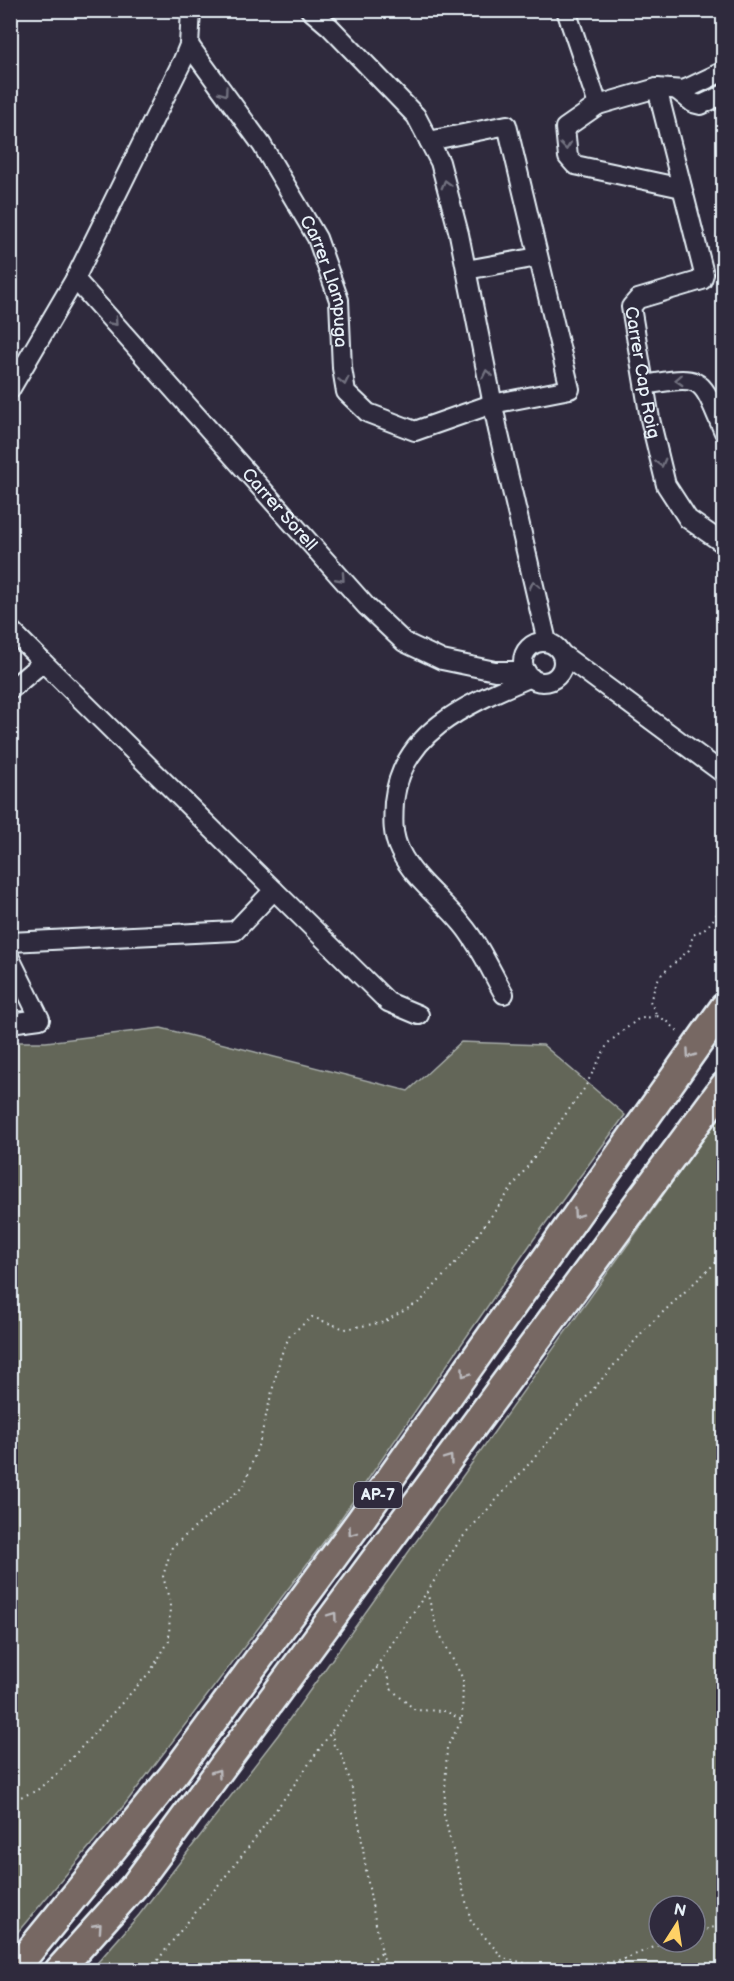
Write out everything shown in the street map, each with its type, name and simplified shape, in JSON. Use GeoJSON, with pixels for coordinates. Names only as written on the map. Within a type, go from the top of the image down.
{"type":"FeatureCollection","features":[{"type":"Feature","properties":{"kind":"highway","name":"AP-7"},"geometry":{"type":"LineString","coordinates":[[14,1971],[174,1774],[360,1521],[723,1006]]}},
{"type":"Feature","properties":{"kind":"highway","name":"AP-7"},"geometry":{"type":"LineString","coordinates":[[59,1971],[135,1885],[723,1086]]}},
{"type":"Feature","properties":{"kind":"street"},"geometry":{"type":"LineString","coordinates":[[10,390],[75,279],[189,45],[191,10]]}},
{"type":"Feature","properties":{"kind":"street"},"geometry":{"type":"LineString","coordinates":[[310,10],[330,27],[416,116],[440,162],[459,234],[492,404],[547,642]]}},
{"type":"Feature","properties":{"kind":"street"},"geometry":{"type":"LineString","coordinates":[[566,10],[598,105]]}},
{"type":"Feature","properties":{"kind":"street","name":"Carrer Llampuga"},"geometry":{"type":"LineString","coordinates":[[189,45],[262,145],[317,238],[339,300],[342,368],[346,392],[368,413],[415,431],[492,404],[570,389],[538,257]]}},
{"type":"Feature","properties":{"kind":"street"},"geometry":{"type":"LineString","coordinates":[[682,188],[575,165],[568,157],[565,128],[598,105],[657,88],[680,90],[723,71]]}},
{"type":"Feature","properties":{"kind":"street","name":"Carrer Cap Roig"},"geometry":{"type":"LineString","coordinates":[[657,88],[704,274],[702,280],[638,298],[631,307],[650,419],[666,485],[688,519],[723,544]]}},
{"type":"Feature","properties":{"kind":"street"},"geometry":{"type":"LineString","coordinates":[[680,90],[693,103],[700,105],[723,94]]}},
{"type":"Feature","properties":{"kind":"street"},"geometry":{"type":"LineString","coordinates":[[429,141],[507,125],[538,257],[466,270]]}},
{"type":"Feature","properties":{"kind":"street","name":"Carrer Sorell"},"geometry":{"type":"LineString","coordinates":[[75,279],[366,606],[404,642],[442,660],[495,671],[528,674]]}},
{"type":"Feature","properties":{"kind":"street"},"geometry":{"type":"LineString","coordinates":[[645,385],[688,379],[699,383],[706,392],[723,432]]}},
{"type":"Feature","properties":{"kind":"street"},"geometry":{"type":"LineString","coordinates":[[10,629],[388,1002],[419,1015]]}},
{"type":"Feature","properties":{"kind":"street"},"geometry":{"type":"LineString","coordinates":[[603,684],[555,678],[543,682],[528,674],[524,659],[529,648],[534,644],[547,642],[558,648],[562,654],[603,684],[723,774]]}},
{"type":"Feature","properties":{"kind":"street"},"geometry":{"type":"LineString","coordinates":[[555,678],[563,667],[562,654]]}},
{"type":"Feature","properties":{"kind":"street"},"geometry":{"type":"LineString","coordinates":[[10,690],[44,662]]}},
{"type":"Feature","properties":{"kind":"street"},"geometry":{"type":"LineString","coordinates":[[481,668],[486,682],[485,698]]}},
{"type":"Feature","properties":{"kind":"street"},"geometry":{"type":"LineString","coordinates":[[504,994],[464,925],[420,880],[400,852],[393,832],[395,795],[407,757],[417,743],[485,698],[528,674]]}},
{"type":"Feature","properties":{"kind":"street"},"geometry":{"type":"LineString","coordinates":[[10,942],[236,931],[274,890]]}},
{"type":"Feature","properties":{"kind":"street"},"geometry":{"type":"LineString","coordinates":[[10,958],[40,1019],[10,1023]]}},
{"type":"Feature","properties":{"kind":"path"},"geometry":{"type":"LineString","coordinates":[[657,1016],[650,1001],[657,981],[689,950],[693,935],[702,931],[714,920],[723,900]]}},
{"type":"Feature","properties":{"kind":"path"},"geometry":{"type":"LineString","coordinates":[[10,1801],[36,1791],[58,1773],[150,1672],[169,1641],[170,1603],[163,1575],[172,1547],[244,1486],[260,1440],[281,1355],[290,1335],[312,1317],[345,1329],[384,1322],[421,1301],[465,1252],[585,1089],[608,1043],[638,1019],[657,1016],[667,1021],[685,1038]]}},
{"type":"Feature","properties":{"kind":"path"},"geometry":{"type":"LineString","coordinates":[[151,1971],[166,1948],[233,1867],[332,1732],[460,1540],[645,1329],[723,1255]]}},
{"type":"Feature","properties":{"kind":"path"},"geometry":{"type":"LineString","coordinates":[[427,1592],[437,1629],[463,1679],[462,1720],[447,1747],[444,1815],[471,1921],[503,1958],[546,1968],[619,1961],[647,1950]]}},
{"type":"Feature","properties":{"kind":"path"},"geometry":{"type":"LineString","coordinates":[[376,1668],[385,1669],[391,1689],[415,1710],[445,1711],[462,1720]]}},
{"type":"Feature","properties":{"kind":"path"},"geometry":{"type":"LineString","coordinates":[[332,1732],[334,1746],[340,1751],[356,1801],[370,1895],[386,1971]]}},
{"type":"Feature","properties":{"kind":"path"},"geometry":{"type":"LineString","coordinates":[[707,1929],[723,1924]]}},
{"type":"Feature","properties":{"kind":"path"},"geometry":{"type":"LineString","coordinates":[[354,1971],[382,1953]]}},
{"type":"Feature","properties":{"kind":"green space"},"geometry":{"type":"Polygon","coordinates":[[[161,1028],[408,1091],[461,1042],[543,1045],[625,1115],[534,1239],[335,1527],[122,1808],[11,1940],[11,1042],[46,1042],[161,1028]]]}},
{"type":"Feature","properties":{"kind":"green space"},"geometry":{"type":"Polygon","coordinates":[[[723,1111],[723,1970],[91,1970],[139,1915],[278,1735],[723,1111]]]}}]}
